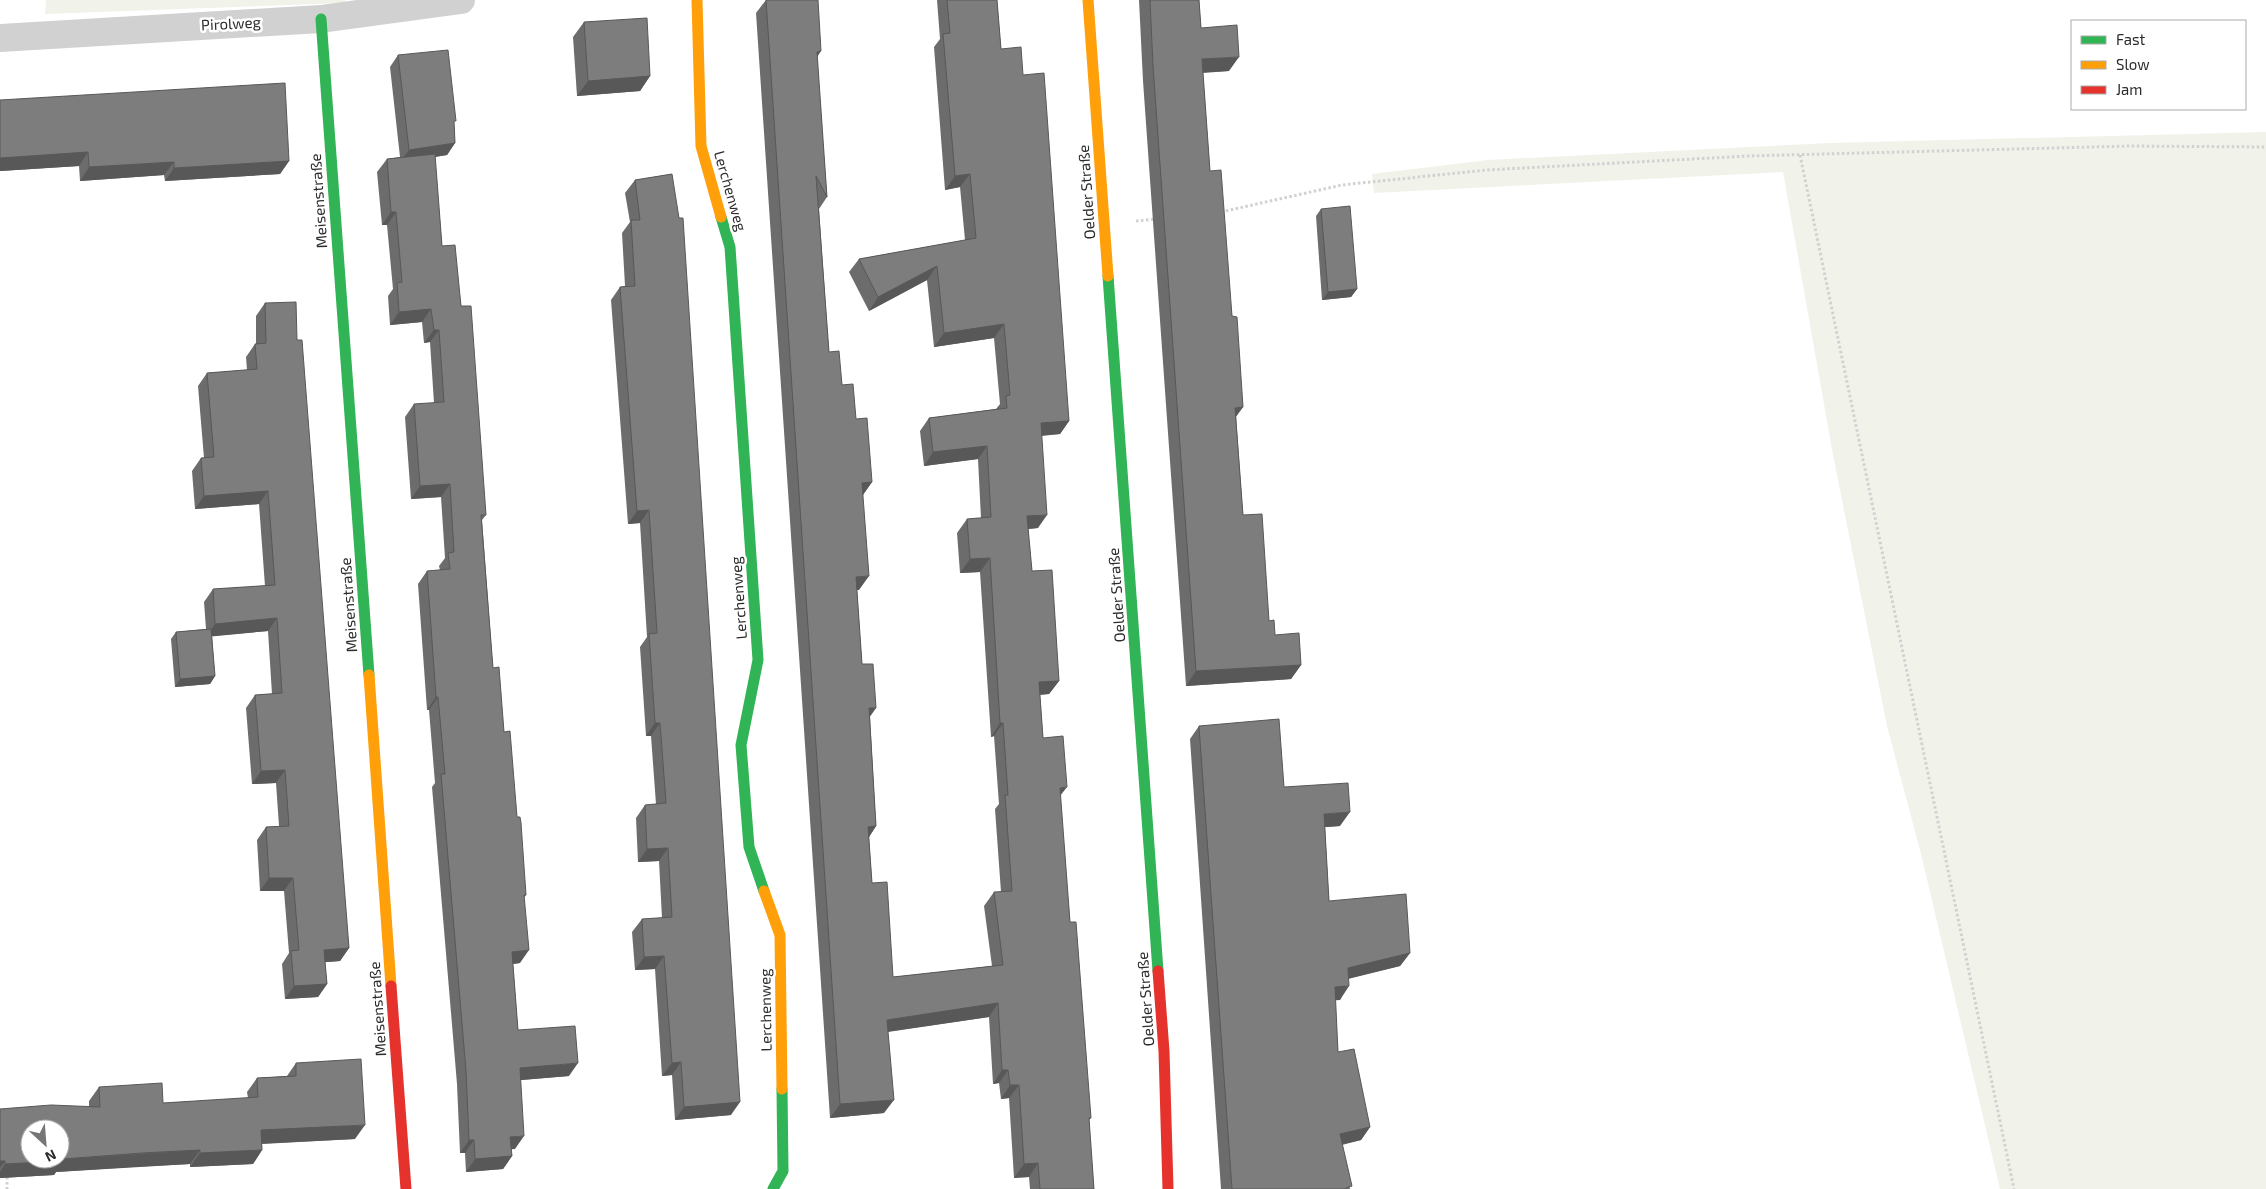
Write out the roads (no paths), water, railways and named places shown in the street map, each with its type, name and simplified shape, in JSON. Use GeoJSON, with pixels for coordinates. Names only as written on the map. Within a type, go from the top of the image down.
{"type":"FeatureCollection","features":[{"type":"Feature","properties":{"kind":"street","name":"Pirolweg"},"geometry":{"type":"LineString","coordinates":[[0,38],[321,19],[461,0]]}},
{"type":"Feature","properties":{"kind":"street","name":"Lerchenweg"},"geometry":{"type":"LineString","coordinates":[[697,0],[702,146],[730,247],[758,660],[741,745],[749,847],[780,935],[783,1170],[773,1189]]}},
{"type":"Feature","properties":{"kind":"street","name":"Oelder Straße"},"geometry":{"type":"LineString","coordinates":[[1088,0],[1164,1051],[1168,1189]]}},
{"type":"Feature","properties":{"kind":"street","name":"Meisenstraße"},"geometry":{"type":"LineString","coordinates":[[321,19],[406,1189]]}}]}
